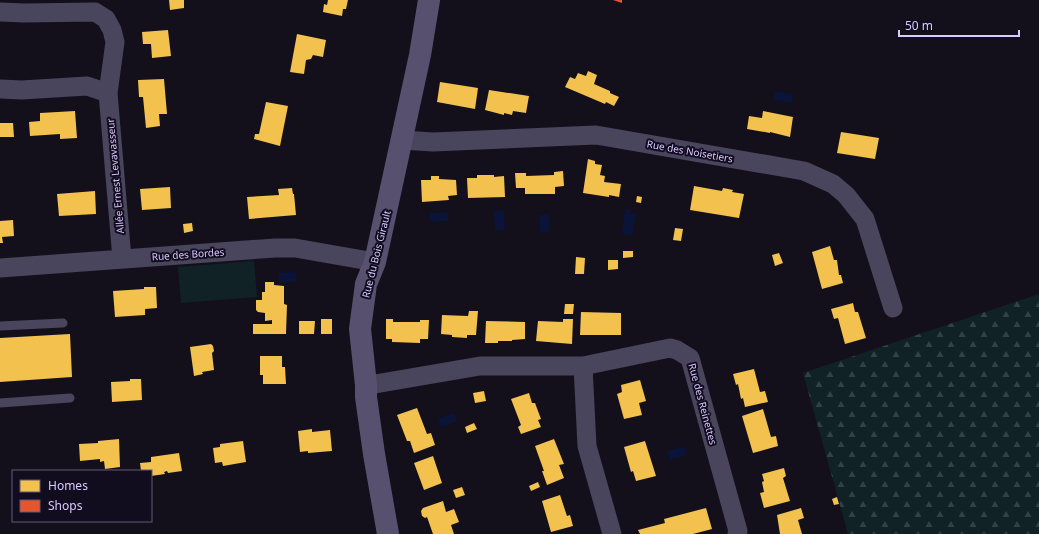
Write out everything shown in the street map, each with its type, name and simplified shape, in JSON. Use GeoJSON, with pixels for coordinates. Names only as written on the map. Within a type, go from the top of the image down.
{"type":"FeatureCollection","features":[{"type":"Feature","properties":{"kind":"street","name":"Rue du Bois Girault"},"geometry":{"type":"LineString","coordinates":[[388,534],[366,397],[360,329],[366,284],[375,262],[420,55],[429,0]]}},
{"type":"Feature","properties":{"kind":"street","name":"Allée Ernest Levavasseur"},"geometry":{"type":"LineString","coordinates":[[0,12],[95,12],[106,19],[112,30],[115,42],[108,93],[122,259]]}},
{"type":"Feature","properties":{"kind":"street"},"geometry":{"type":"LineString","coordinates":[[0,89],[22,90],[87,86],[108,93]]}},
{"type":"Feature","properties":{"kind":"street","name":"Rue des Noisetiers"},"geometry":{"type":"LineString","coordinates":[[402,140],[433,142],[596,135],[804,171],[833,184],[846,195],[865,219],[893,308]]}},
{"type":"Feature","properties":{"kind":"street","name":"Rue des Bordes"},"geometry":{"type":"LineString","coordinates":[[0,268],[282,248],[295,248],[375,262]]}},
{"type":"Feature","properties":{"kind":"street","name":"Rue des Reinettes"},"geometry":{"type":"LineString","coordinates":[[366,385],[480,366],[583,366],[670,348],[678,350],[690,358],[738,531],[737,534]]}},
{"type":"Feature","properties":{"kind":"street"},"geometry":{"type":"LineString","coordinates":[[583,366],[586,446],[612,534]]}},
{"type":"Feature","properties":{"kind":"lane"},"geometry":{"type":"LineString","coordinates":[[0,326],[63,322]]}},
{"type":"Feature","properties":{"kind":"lane"},"geometry":{"type":"LineString","coordinates":[[0,403],[70,398]]}},
{"type":"Feature","properties":{"kind":"green space"},"geometry":{"type":"Polygon","coordinates":[[[254,261],[257,297],[181,303],[178,267],[254,261]]]}},
{"type":"Feature","properties":{"kind":"green space"},"geometry":{"type":"Polygon","coordinates":[[[1039,294],[1039,534],[848,534],[803,373],[1039,294]]]}},
{"type":"Feature","properties":{"kind":"water"},"geometry":{"type":"Polygon","coordinates":[[[775,91],[793,94],[792,103],[773,100],[775,91]]]}},
{"type":"Feature","properties":{"kind":"water"},"geometry":{"type":"Polygon","coordinates":[[[625,209],[630,209],[631,213],[636,214],[632,236],[622,234],[625,209]]]}},
{"type":"Feature","properties":{"kind":"water"},"geometry":{"type":"Polygon","coordinates":[[[504,210],[505,230],[495,230],[494,211],[504,210]]]}},
{"type":"Feature","properties":{"kind":"water"},"geometry":{"type":"Polygon","coordinates":[[[448,212],[448,221],[430,222],[430,213],[448,212]]]}},
{"type":"Feature","properties":{"kind":"water"},"geometry":{"type":"Polygon","coordinates":[[[549,214],[550,232],[540,233],[539,215],[549,214]]]}},
{"type":"Feature","properties":{"kind":"water"},"geometry":{"type":"Polygon","coordinates":[[[296,272],[296,282],[279,282],[279,273],[296,272]]]}},
{"type":"Feature","properties":{"kind":"water"},"geometry":{"type":"Polygon","coordinates":[[[454,413],[457,421],[441,427],[438,419],[454,413]]]}},
{"type":"Feature","properties":{"kind":"water"},"geometry":{"type":"Polygon","coordinates":[[[685,446],[687,455],[670,460],[667,451],[685,446]]]}},
{"type":"Feature","properties":{"kind":"building: Homes"},"geometry":{"type":"Polygon","coordinates":[[[169,0],[184,0],[184,8],[170,10],[169,0]]]}},
{"type":"Feature","properties":{"kind":"building: Homes"},"geometry":{"type":"Polygon","coordinates":[[[328,0],[348,0],[346,9],[343,9],[342,16],[323,12],[324,4],[327,5],[328,0]]]}},
{"type":"Feature","properties":{"kind":"building: Homes"},"geometry":{"type":"Polygon","coordinates":[[[168,30],[171,56],[152,58],[151,44],[143,44],[142,32],[168,30]]]}},
{"type":"Feature","properties":{"kind":"building: Homes"},"geometry":{"type":"Polygon","coordinates":[[[297,34],[326,40],[323,57],[313,55],[311,59],[306,60],[304,74],[290,72],[297,34]]]}},
{"type":"Feature","properties":{"kind":"building: Homes"},"geometry":{"type":"Polygon","coordinates":[[[588,71],[597,75],[594,84],[619,97],[614,106],[606,102],[605,104],[565,87],[570,77],[575,79],[578,73],[586,76],[588,71]]]}},
{"type":"Feature","properties":{"kind":"building: Homes"},"geometry":{"type":"Polygon","coordinates":[[[164,79],[167,114],[159,114],[160,126],[146,128],[143,97],[139,97],[138,80],[164,79]]]}},
{"type":"Feature","properties":{"kind":"building: Homes"},"geometry":{"type":"Polygon","coordinates":[[[440,82],[478,88],[475,109],[437,102],[440,82]]]}},
{"type":"Feature","properties":{"kind":"building: Homes"},"geometry":{"type":"Polygon","coordinates":[[[489,90],[529,96],[526,113],[513,111],[512,115],[504,113],[504,115],[485,110],[489,90]]]}},
{"type":"Feature","properties":{"kind":"building: Homes"},"geometry":{"type":"Polygon","coordinates":[[[266,102],[288,106],[280,146],[254,139],[255,134],[259,134],[266,102]]]}},
{"type":"Feature","properties":{"kind":"building: Homes"},"geometry":{"type":"Polygon","coordinates":[[[75,111],[77,138],[60,139],[60,134],[30,136],[29,122],[40,121],[40,113],[75,111]]]}},
{"type":"Feature","properties":{"kind":"building: Homes"},"geometry":{"type":"Polygon","coordinates":[[[763,111],[793,117],[790,137],[770,132],[747,129],[749,116],[762,118],[763,111]]]}},
{"type":"Feature","properties":{"kind":"building: Homes"},"geometry":{"type":"Polygon","coordinates":[[[0,123],[13,123],[14,137],[0,137],[0,123]]]}},
{"type":"Feature","properties":{"kind":"building: Homes"},"geometry":{"type":"Polygon","coordinates":[[[841,132],[879,138],[875,159],[837,153],[841,132]]]}},
{"type":"Feature","properties":{"kind":"building: Homes"},"geometry":{"type":"Polygon","coordinates":[[[588,159],[595,161],[595,164],[602,165],[600,175],[605,176],[604,182],[621,184],[619,197],[583,193],[588,159]]]}},
{"type":"Feature","properties":{"kind":"building: Homes"},"geometry":{"type":"Polygon","coordinates":[[[563,171],[564,186],[555,187],[555,194],[525,194],[525,188],[516,188],[515,173],[526,173],[526,176],[554,175],[554,172],[563,171]]]}},
{"type":"Feature","properties":{"kind":"building: Homes"},"geometry":{"type":"Polygon","coordinates":[[[477,175],[494,175],[494,177],[504,176],[505,197],[468,198],[467,178],[477,178],[477,175]]]}},
{"type":"Feature","properties":{"kind":"building: Homes"},"geometry":{"type":"Polygon","coordinates":[[[431,176],[439,176],[439,179],[456,180],[457,195],[448,196],[449,200],[422,202],[421,180],[431,180],[431,176]]]}},
{"type":"Feature","properties":{"kind":"building: Homes"},"geometry":{"type":"Polygon","coordinates":[[[694,186],[722,191],[723,188],[733,190],[732,192],[744,194],[739,218],[690,210],[694,186]]]}},
{"type":"Feature","properties":{"kind":"building: Homes"},"geometry":{"type":"Polygon","coordinates":[[[170,187],[171,208],[142,210],[140,189],[170,187]]]}},
{"type":"Feature","properties":{"kind":"building: Homes"},"geometry":{"type":"Polygon","coordinates":[[[292,188],[296,215],[249,219],[247,197],[279,195],[278,189],[292,188]]]}},
{"type":"Feature","properties":{"kind":"building: Homes"},"geometry":{"type":"Polygon","coordinates":[[[95,191],[96,214],[59,216],[57,194],[95,191]]]}},
{"type":"Feature","properties":{"kind":"building: Homes"},"geometry":{"type":"Polygon","coordinates":[[[637,196],[642,197],[641,203],[636,202],[637,196]]]}},
{"type":"Feature","properties":{"kind":"building: Homes"},"geometry":{"type":"Polygon","coordinates":[[[13,220],[14,236],[2,237],[3,243],[0,243],[0,221],[13,220]]]}},
{"type":"Feature","properties":{"kind":"building: Homes"},"geometry":{"type":"Polygon","coordinates":[[[192,223],[193,231],[184,233],[183,224],[192,223]]]}},
{"type":"Feature","properties":{"kind":"building: Homes"},"geometry":{"type":"Polygon","coordinates":[[[675,228],[683,229],[681,241],[673,240],[675,228]]]}},
{"type":"Feature","properties":{"kind":"building: Homes"},"geometry":{"type":"Polygon","coordinates":[[[830,246],[834,260],[837,260],[839,275],[841,275],[843,283],[822,289],[812,252],[830,246]]]}},
{"type":"Feature","properties":{"kind":"building: Homes"},"geometry":{"type":"Polygon","coordinates":[[[623,251],[633,251],[633,257],[623,258],[623,251]]]}},
{"type":"Feature","properties":{"kind":"building: Homes"},"geometry":{"type":"Polygon","coordinates":[[[779,253],[783,263],[775,266],[772,255],[779,253]]]}},
{"type":"Feature","properties":{"kind":"building: Homes"},"geometry":{"type":"Polygon","coordinates":[[[576,257],[585,258],[584,274],[575,274],[576,257]]]}},
{"type":"Feature","properties":{"kind":"building: Homes"},"geometry":{"type":"Polygon","coordinates":[[[608,260],[618,260],[618,269],[608,270],[608,260]]]}},
{"type":"Feature","properties":{"kind":"building: Homes"},"geometry":{"type":"Polygon","coordinates":[[[265,282],[274,282],[274,285],[284,286],[284,304],[287,305],[286,334],[253,334],[253,324],[272,324],[272,320],[265,321],[265,313],[258,312],[256,310],[256,300],[262,300],[262,292],[265,292],[265,282]]]}},
{"type":"Feature","properties":{"kind":"building: Homes"},"geometry":{"type":"Polygon","coordinates":[[[144,287],[156,287],[157,308],[145,309],[145,315],[115,317],[113,291],[144,289],[144,287]]]}},
{"type":"Feature","properties":{"kind":"building: Homes"},"geometry":{"type":"Polygon","coordinates":[[[853,303],[855,312],[858,312],[866,338],[845,344],[838,318],[834,319],[831,309],[853,303]]]}},
{"type":"Feature","properties":{"kind":"building: Homes"},"geometry":{"type":"Polygon","coordinates":[[[565,304],[574,304],[573,314],[564,314],[565,304]]]}},
{"type":"Feature","properties":{"kind":"building: Homes"},"geometry":{"type":"Polygon","coordinates":[[[469,311],[478,311],[476,335],[467,335],[467,338],[452,337],[452,335],[441,334],[442,315],[468,316],[469,311]]]}},
{"type":"Feature","properties":{"kind":"building: Homes"},"geometry":{"type":"Polygon","coordinates":[[[581,312],[621,313],[621,335],[580,335],[581,312]]]}},
{"type":"Feature","properties":{"kind":"building: Homes"},"geometry":{"type":"Polygon","coordinates":[[[321,319],[332,319],[332,334],[321,334],[321,319]]]}},
{"type":"Feature","properties":{"kind":"building: Homes"},"geometry":{"type":"Polygon","coordinates":[[[386,319],[393,319],[393,322],[420,322],[420,320],[429,320],[428,339],[420,339],[420,343],[392,342],[392,339],[386,339],[386,319]]]}},
{"type":"Feature","properties":{"kind":"building: Homes"},"geometry":{"type":"Polygon","coordinates":[[[563,319],[573,319],[572,344],[536,341],[538,321],[563,322],[563,319]]]}},
{"type":"Feature","properties":{"kind":"building: Homes"},"geometry":{"type":"Polygon","coordinates":[[[299,321],[315,321],[314,334],[299,334],[299,321]]]}},
{"type":"Feature","properties":{"kind":"building: Homes"},"geometry":{"type":"Polygon","coordinates":[[[486,321],[525,322],[525,339],[498,341],[498,343],[485,343],[486,321]]]}},
{"type":"Feature","properties":{"kind":"building: Homes"},"geometry":{"type":"Polygon","coordinates":[[[70,334],[72,377],[0,382],[0,338],[70,334]]]}},
{"type":"Feature","properties":{"kind":"building: Homes"},"geometry":{"type":"Polygon","coordinates":[[[211,344],[214,351],[212,353],[214,370],[202,372],[203,374],[194,376],[190,347],[211,344]]]}},
{"type":"Feature","properties":{"kind":"building: Homes"},"geometry":{"type":"Polygon","coordinates":[[[260,356],[282,356],[282,367],[285,367],[286,384],[263,384],[263,375],[260,375],[260,356]]]}},
{"type":"Feature","properties":{"kind":"building: Homes"},"geometry":{"type":"Polygon","coordinates":[[[754,369],[760,392],[765,391],[768,402],[745,407],[743,398],[741,399],[738,384],[736,385],[733,374],[754,369]]]}},
{"type":"Feature","properties":{"kind":"building: Homes"},"geometry":{"type":"Polygon","coordinates":[[[130,379],[141,379],[142,400],[112,402],[111,382],[130,381],[130,379]]]}},
{"type":"Feature","properties":{"kind":"building: Homes"},"geometry":{"type":"Polygon","coordinates":[[[640,380],[646,401],[639,403],[642,415],[624,419],[617,394],[622,392],[621,385],[640,380]]]}},
{"type":"Feature","properties":{"kind":"building: Homes"},"geometry":{"type":"Polygon","coordinates":[[[484,391],[486,401],[475,403],[473,393],[484,391]]]}},
{"type":"Feature","properties":{"kind":"building: Homes"},"geometry":{"type":"Polygon","coordinates":[[[529,393],[532,403],[535,403],[541,419],[538,420],[541,427],[521,434],[518,427],[521,425],[511,399],[529,393]]]}},
{"type":"Feature","properties":{"kind":"building: Homes"},"geometry":{"type":"Polygon","coordinates":[[[417,408],[427,434],[431,433],[435,445],[414,453],[410,441],[407,441],[397,415],[417,408]]]}},
{"type":"Feature","properties":{"kind":"building: Homes"},"geometry":{"type":"Polygon","coordinates":[[[763,409],[771,437],[776,436],[778,446],[753,453],[742,416],[763,409]]]}},
{"type":"Feature","properties":{"kind":"building: Homes"},"geometry":{"type":"Polygon","coordinates":[[[474,423],[477,429],[467,433],[465,427],[474,423]]]}},
{"type":"Feature","properties":{"kind":"building: Homes"},"geometry":{"type":"Polygon","coordinates":[[[312,429],[312,432],[330,430],[332,451],[308,453],[308,451],[300,452],[298,431],[312,429]]]}},
{"type":"Feature","properties":{"kind":"building: Homes"},"geometry":{"type":"Polygon","coordinates":[[[119,439],[120,467],[105,469],[104,461],[100,462],[100,459],[80,461],[79,444],[98,443],[98,441],[119,439]]]}},
{"type":"Feature","properties":{"kind":"building: Homes"},"geometry":{"type":"Polygon","coordinates":[[[554,439],[564,464],[559,465],[564,478],[547,485],[542,471],[544,471],[535,446],[554,439]]]}},
{"type":"Feature","properties":{"kind":"building: Homes"},"geometry":{"type":"Polygon","coordinates":[[[243,441],[246,462],[223,466],[222,462],[215,463],[213,448],[220,447],[220,444],[243,441]]]}},
{"type":"Feature","properties":{"kind":"building: Homes"},"geometry":{"type":"Polygon","coordinates":[[[645,441],[656,476],[636,481],[633,471],[631,472],[624,447],[645,441]]]}},
{"type":"Feature","properties":{"kind":"building: Homes"},"geometry":{"type":"Polygon","coordinates":[[[179,453],[182,471],[168,473],[167,471],[164,472],[165,474],[152,476],[152,470],[141,470],[140,463],[151,462],[151,457],[179,453]]]}},
{"type":"Feature","properties":{"kind":"building: Homes"},"geometry":{"type":"Polygon","coordinates":[[[433,456],[442,483],[424,490],[414,463],[433,456]]]}},
{"type":"Feature","properties":{"kind":"building: Homes"},"geometry":{"type":"Polygon","coordinates":[[[784,468],[786,476],[783,478],[790,501],[764,508],[760,493],[764,492],[762,482],[764,481],[762,474],[784,468]]]}},
{"type":"Feature","properties":{"kind":"building: Homes"},"geometry":{"type":"Polygon","coordinates":[[[538,482],[540,487],[531,491],[529,486],[538,482]]]}},
{"type":"Feature","properties":{"kind":"building: Homes"},"geometry":{"type":"Polygon","coordinates":[[[462,487],[465,495],[456,498],[453,490],[462,487]]]}},
{"type":"Feature","properties":{"kind":"building: Homes"},"geometry":{"type":"Polygon","coordinates":[[[560,495],[567,516],[570,515],[573,526],[551,532],[542,501],[560,495]]]}},
{"type":"Feature","properties":{"kind":"building: Homes"},"geometry":{"type":"Polygon","coordinates":[[[837,497],[839,504],[834,505],[832,499],[837,497]]]}},
{"type":"Feature","properties":{"kind":"building: Homes"},"geometry":{"type":"Polygon","coordinates":[[[443,501],[446,512],[454,509],[459,522],[451,525],[454,534],[433,534],[427,517],[425,518],[422,516],[421,511],[423,508],[443,501]]]}},
{"type":"Feature","properties":{"kind":"building: Homes"},"geometry":{"type":"Polygon","coordinates":[[[706,508],[712,529],[693,534],[640,534],[638,530],[665,523],[664,519],[706,508]]]}},
{"type":"Feature","properties":{"kind":"building: Homes"},"geometry":{"type":"Polygon","coordinates":[[[801,508],[804,518],[798,520],[802,534],[780,534],[777,515],[801,508]]]}},
{"type":"Feature","properties":{"kind":"building: Shops"},"geometry":{"type":"Polygon","coordinates":[[[613,0],[622,0],[622,3],[613,0]]]}}]}
